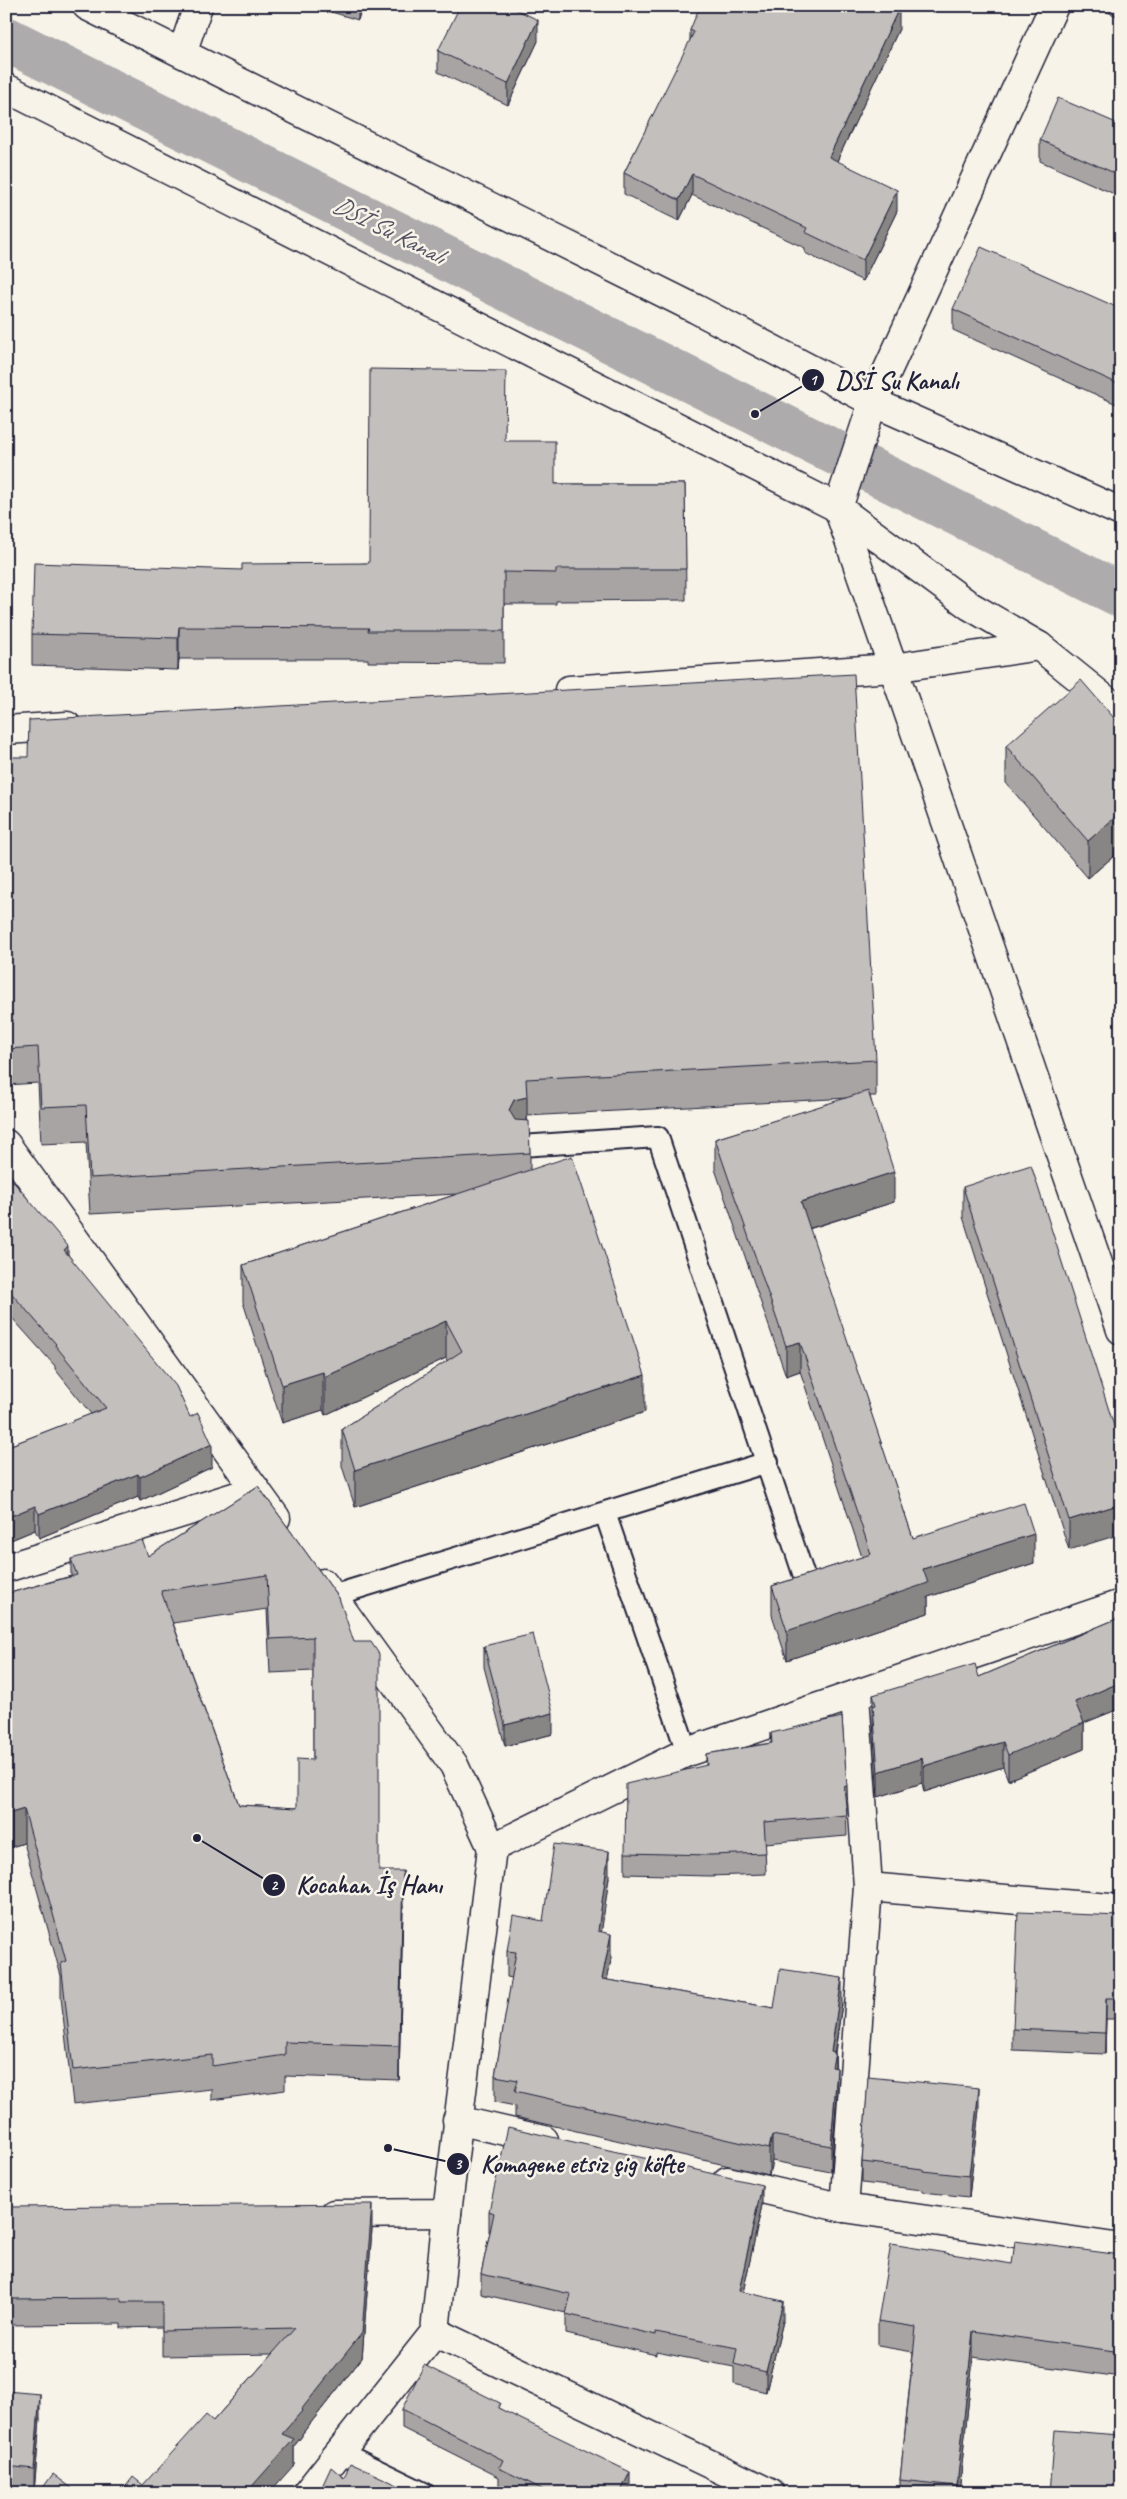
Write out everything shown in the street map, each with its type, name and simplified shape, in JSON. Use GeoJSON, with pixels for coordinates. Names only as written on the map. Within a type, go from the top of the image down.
{"type":"FeatureCollection","features":[{"type":"Feature","properties":{"kind":"street"},"geometry":{"type":"LineString","coordinates":[[88,6],[696,309],[873,402],[1121,512]]}},
{"type":"Feature","properties":{"kind":"street"},"geometry":{"type":"LineString","coordinates":[[182,53],[198,6]]}},
{"type":"Feature","properties":{"kind":"street"},"geometry":{"type":"LineString","coordinates":[[1052,7],[873,402],[838,508],[1121,1330]]}},
{"type":"Feature","properties":{"kind":"street"},"geometry":{"type":"LineString","coordinates":[[6,88],[838,508],[970,606],[1039,646],[1121,712]]}},
{"type":"Feature","properties":{"kind":"street"},"geometry":{"type":"LineString","coordinates":[[544,692],[893,668],[1039,646]]}},
{"type":"Feature","properties":{"kind":"street"},"geometry":{"type":"LineString","coordinates":[[6,730],[96,724]]}},
{"type":"Feature","properties":{"kind":"street"},"geometry":{"type":"LineString","coordinates":[[6,1144],[288,1536]]}},
{"type":"Feature","properties":{"kind":"street"},"geometry":{"type":"LineString","coordinates":[[6,1568],[256,1490]]}},
{"type":"Feature","properties":{"kind":"street"},"geometry":{"type":"LineString","coordinates":[[307,2493],[435,2332],[457,2120],[492,1848],[454,1765],[310,1566]]}},
{"type":"Feature","properties":{"kind":"street"},"geometry":{"type":"LineString","coordinates":[[492,1848],[687,1752],[1121,1604]]}},
{"type":"Feature","properties":{"kind":"street"},"geometry":{"type":"LineString","coordinates":[[844,2208],[868,1887],[855,1695]]}},
{"type":"Feature","properties":{"kind":"street"},"geometry":{"type":"LineString","coordinates":[[868,1887],[1121,1909]]}},
{"type":"Feature","properties":{"kind":"street"},"geometry":{"type":"LineString","coordinates":[[457,2120],[564,2144]]}},
{"type":"Feature","properties":{"kind":"street"},"geometry":{"type":"LineString","coordinates":[[699,2175],[844,2208],[1121,2248]]}},
{"type":"Feature","properties":{"kind":"street"},"geometry":{"type":"LineString","coordinates":[[310,2214],[447,2213]]}},
{"type":"Feature","properties":{"kind":"street"},"geometry":{"type":"LineString","coordinates":[[435,2332],[770,2493]]}},
{"type":"Feature","properties":{"kind":"lane"},"geometry":{"type":"LineString","coordinates":[[521,1146],[658,1137],[768,1462],[803,1573]]}},
{"type":"Feature","properties":{"kind":"lane"},"geometry":{"type":"LineString","coordinates":[[332,1596],[768,1462]]}},
{"type":"Feature","properties":{"kind":"lane"},"geometry":{"type":"LineString","coordinates":[[604,1513],[687,1752]]}},
{"type":"Feature","properties":{"kind":"lane"},"geometry":{"type":"LineString","coordinates":[[340,2452],[424,2493]]}},
{"type":"Feature","properties":{"kind":"building"},"geometry":{"type":"Polygon","coordinates":[[[460,6],[509,6],[538,20],[508,84],[438,51],[460,6]]]}},
{"type":"Feature","properties":{"kind":"building"},"geometry":{"type":"Polygon","coordinates":[[[700,6],[896,6],[899,8],[829,157],[897,190],[863,260],[805,232],[807,228],[692,174],[679,200],[624,173],[694,32],[690,30],[700,6]]]}},
{"type":"Feature","properties":{"kind":"building"},"geometry":{"type":"Polygon","coordinates":[[[1058,98],[1121,125],[1121,176],[1040,140],[1058,98]]]}},
{"type":"Feature","properties":{"kind":"building"},"geometry":{"type":"Polygon","coordinates":[[[981,247],[1121,309],[1121,385],[953,309],[981,247]]]}},
{"type":"Feature","properties":{"kind":"building"},"geometry":{"type":"Polygon","coordinates":[[[370,369],[506,371],[505,441],[555,441],[555,484],[685,484],[686,569],[556,569],[556,573],[504,572],[504,631],[368,631],[369,628],[179,627],[178,638],[32,634],[34,563],[242,570],[242,564],[369,563],[370,369]]]}},
{"type":"Feature","properties":{"kind":"building"},"geometry":{"type":"Polygon","coordinates":[[[854,674],[876,1060],[526,1079],[527,1097],[514,1100],[509,1110],[515,1120],[529,1121],[530,1153],[90,1178],[86,1105],[41,1107],[38,1047],[6,1049],[6,757],[28,757],[29,720],[854,674]]]}},
{"type":"Feature","properties":{"kind":"building"},"geometry":{"type":"Polygon","coordinates":[[[1081,680],[1121,726],[1121,812],[1088,841],[1006,746],[1081,680]]]}},
{"type":"Feature","properties":{"kind":"building"},"geometry":{"type":"Polygon","coordinates":[[[868,1091],[894,1172],[801,1202],[913,1538],[1024,1503],[1034,1534],[923,1569],[928,1583],[787,1631],[772,1586],[871,1554],[800,1342],[786,1346],[715,1139],[868,1091]]]}},
{"type":"Feature","properties":{"kind":"building"},"geometry":{"type":"Polygon","coordinates":[[[572,1156],[645,1375],[355,1470],[342,1429],[462,1351],[446,1321],[325,1377],[323,1372],[282,1385],[243,1265],[572,1156]]]}},
{"type":"Feature","properties":{"kind":"building"},"geometry":{"type":"Polygon","coordinates":[[[1031,1165],[1121,1448],[1121,1504],[1069,1520],[963,1187],[1031,1165]]]}},
{"type":"Feature","properties":{"kind":"building"},"geometry":{"type":"Polygon","coordinates":[[[6,1173],[68,1246],[64,1250],[176,1386],[190,1417],[198,1413],[212,1444],[140,1477],[138,1474],[39,1514],[35,1506],[6,1518],[6,1447],[106,1408],[56,1344],[6,1287],[6,1173]]]}},
{"type":"Feature","properties":{"kind":"building"},"geometry":{"type":"Polygon","coordinates":[[[258,1486],[339,1598],[354,1642],[371,1642],[379,1654],[379,1871],[403,1871],[399,2046],[285,2042],[285,2055],[212,2066],[212,2055],[73,2070],[61,1963],[66,1961],[24,1809],[11,1813],[6,1797],[6,1594],[77,1575],[71,1559],[142,1540],[148,1556],[258,1486]],[[267,1575],[161,1591],[239,1805],[297,1808],[297,1759],[313,1760],[313,1637],[270,1639],[267,1575]]]}},
{"type":"Feature","properties":{"kind":"building"},"geometry":{"type":"Polygon","coordinates":[[[1121,1617],[1121,1682],[1075,1702],[1084,1723],[1008,1755],[1003,1742],[924,1766],[922,1758],[878,1772],[873,1706],[876,1705],[873,1695],[975,1664],[979,1677],[1121,1617]]]}},
{"type":"Feature","properties":{"kind":"building"},"geometry":{"type":"Polygon","coordinates":[[[533,1634],[553,1713],[505,1725],[484,1646],[533,1634]]]}},
{"type":"Feature","properties":{"kind":"building"},"geometry":{"type":"Polygon","coordinates":[[[842,1717],[847,1786],[844,1787],[847,1815],[764,1822],[766,1853],[710,1855],[625,1853],[626,1784],[707,1765],[706,1754],[772,1743],[771,1733],[842,1717]]]}},
{"type":"Feature","properties":{"kind":"building"},"geometry":{"type":"Polygon","coordinates":[[[554,1844],[609,1851],[598,1931],[611,1934],[602,1979],[774,2008],[780,1969],[842,1978],[831,2052],[835,2053],[832,2067],[837,2068],[831,2146],[772,2135],[769,2149],[515,2091],[518,2080],[495,2076],[516,1952],[507,1951],[513,1915],[543,1921],[554,1844]]]}},
{"type":"Feature","properties":{"kind":"building"},"geometry":{"type":"Polygon","coordinates":[[[1018,1912],[1121,1916],[1121,1998],[1106,1998],[1105,2033],[1013,2029],[1018,1912]]]}},
{"type":"Feature","properties":{"kind":"building"},"geometry":{"type":"Polygon","coordinates":[[[868,2077],[979,2088],[969,2176],[862,2162],[868,2077]]]}},
{"type":"Feature","properties":{"kind":"building"},"geometry":{"type":"Polygon","coordinates":[[[508,2127],[762,2185],[739,2291],[783,2301],[766,2372],[734,2364],[737,2348],[656,2332],[656,2335],[566,2314],[571,2294],[481,2274],[494,2213],[489,2211],[508,2127]]]}},
{"type":"Feature","properties":{"kind":"building"},"geometry":{"type":"Polygon","coordinates":[[[372,2204],[362,2333],[282,2434],[294,2439],[246,2493],[121,2493],[133,2477],[143,2485],[206,2415],[213,2421],[295,2328],[162,2331],[162,2302],[121,2302],[121,2298],[8,2299],[7,2207],[372,2204]]]}},
{"type":"Feature","properties":{"kind":"building"},"geometry":{"type":"Polygon","coordinates":[[[1015,2241],[1121,2255],[1121,2352],[973,2331],[957,2486],[900,2480],[916,2327],[878,2321],[891,2244],[1012,2264],[1015,2241]]]}},
{"type":"Feature","properties":{"kind":"building"},"geometry":{"type":"Polygon","coordinates":[[[424,2365],[500,2403],[498,2408],[630,2472],[620,2493],[550,2493],[499,2468],[503,2460],[402,2409],[424,2365]]]}},
{"type":"Feature","properties":{"kind":"building"},"geometry":{"type":"Polygon","coordinates":[[[6,2391],[40,2394],[34,2469],[6,2466],[6,2391]]]}},
{"type":"Feature","properties":{"kind":"building"},"geometry":{"type":"Polygon","coordinates":[[[1055,2430],[1119,2435],[1116,2470],[1121,2471],[1121,2493],[1050,2493],[1055,2430]]]}},
{"type":"Feature","properties":{"kind":"building"},"geometry":{"type":"Polygon","coordinates":[[[350,2463],[415,2493],[319,2493],[331,2467],[344,2478],[350,2463]]]}},
{"type":"Feature","properties":{"kind":"building"},"geometry":{"type":"Polygon","coordinates":[[[53,2474],[78,2493],[39,2493],[53,2474]]]}},
{"type":"Feature","properties":{"kind":"waterway","name":"DSİ Su Kanalı"},"geometry":{"type":"LineString","coordinates":[[6,39],[1121,595]]}},
{"type":"Feature","properties":{"kind":"place","name":"DSİ Su Kanalı"},"geometry":{"type":"Point","coordinates":[755,414]}},
{"type":"Feature","properties":{"kind":"place","name":"Kocahan İş Hanı"},"geometry":{"type":"Point","coordinates":[197,1838]}},
{"type":"Feature","properties":{"kind":"place","name":"Komagene etsiz çig köfte"},"geometry":{"type":"Point","coordinates":[388,2148]}}]}
